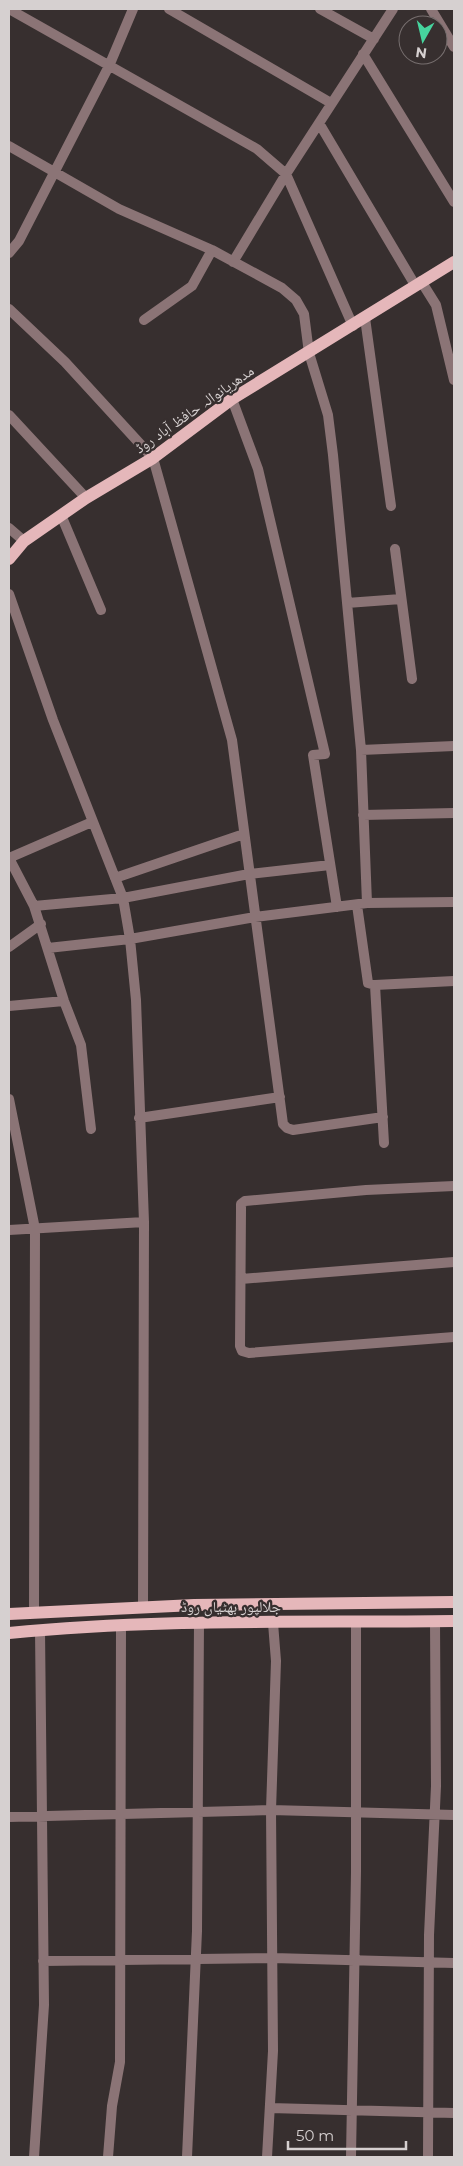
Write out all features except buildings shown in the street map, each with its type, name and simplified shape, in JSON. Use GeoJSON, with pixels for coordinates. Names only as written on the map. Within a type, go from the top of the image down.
{"type":"FeatureCollection","features":[{"type":"Feature","properties":{"kind":"main road","name":"مدھریانوالہ حافظ آباد روڈ"},"geometry":{"type":"LineString","coordinates":[[9,559],[24,541],[86,498],[154,458],[232,400],[454,262]]}},
{"type":"Feature","properties":{"kind":"main road","name":"جلالپور بھٹیاں روڈ"},"geometry":{"type":"LineString","coordinates":[[9,1614],[143,1608],[454,1602]]}},
{"type":"Feature","properties":{"kind":"main road","name":"جلالپور بھٹیاں روڈ"},"geometry":{"type":"LineString","coordinates":[[9,1633],[121,1625],[199,1622],[356,1623],[454,1621]]}},
{"type":"Feature","properties":{"kind":"street"},"geometry":{"type":"LineString","coordinates":[[9,9],[257,149],[286,174],[353,326]]}},
{"type":"Feature","properties":{"kind":"street"},"geometry":{"type":"LineString","coordinates":[[9,253],[20,241],[53,172],[109,66],[133,9]]}},
{"type":"Feature","properties":{"kind":"street"},"geometry":{"type":"LineString","coordinates":[[169,9],[331,103]]}},
{"type":"Feature","properties":{"kind":"street"},"geometry":{"type":"LineString","coordinates":[[320,9],[374,39]]}},
{"type":"Feature","properties":{"kind":"street"},"geometry":{"type":"LineString","coordinates":[[233,262],[286,174],[392,9]]}},
{"type":"Feature","properties":{"kind":"street"},"geometry":{"type":"LineString","coordinates":[[431,9],[454,47]]}},
{"type":"Feature","properties":{"kind":"street"},"geometry":{"type":"LineString","coordinates":[[364,54],[454,202]]}},
{"type":"Feature","properties":{"kind":"street"},"geometry":{"type":"LineString","coordinates":[[319,123],[418,283],[436,305],[454,380]]}},
{"type":"Feature","properties":{"kind":"street"},"geometry":{"type":"LineString","coordinates":[[9,146],[119,209],[212,250],[282,288],[296,300],[304,314],[309,353],[328,415],[361,750],[363,815],[362,904],[366,976],[368,983],[375,986],[454,981]]}},
{"type":"Feature","properties":{"kind":"street"},"geometry":{"type":"LineString","coordinates":[[144,320],[192,286],[212,250]]}},
{"type":"Feature","properties":{"kind":"street"},"geometry":{"type":"LineString","coordinates":[[9,309],[65,362],[154,458],[232,740],[283,1124],[293,1130],[383,1117]]}},
{"type":"Feature","properties":{"kind":"street"},"geometry":{"type":"LineString","coordinates":[[365,318],[391,506]]}},
{"type":"Feature","properties":{"kind":"street"},"geometry":{"type":"LineString","coordinates":[[232,400],[258,469],[325,754],[313,755],[337,907]]}},
{"type":"Feature","properties":{"kind":"street"},"geometry":{"type":"LineString","coordinates":[[9,415],[86,498]]}},
{"type":"Feature","properties":{"kind":"street"},"geometry":{"type":"LineString","coordinates":[[61,515],[101,610]]}},
{"type":"Feature","properties":{"kind":"street"},"geometry":{"type":"LineString","coordinates":[[9,528],[24,541]]}},
{"type":"Feature","properties":{"kind":"street"},"geometry":{"type":"LineString","coordinates":[[395,549],[412,679]]}},
{"type":"Feature","properties":{"kind":"street"},"geometry":{"type":"LineString","coordinates":[[9,594],[92,822],[123,898],[130,939],[136,1000],[144,1222],[143,1608]]}},
{"type":"Feature","properties":{"kind":"street"},"geometry":{"type":"LineString","coordinates":[[346,602],[401,599]]}},
{"type":"Feature","properties":{"kind":"street"},"geometry":{"type":"LineString","coordinates":[[361,750],[454,746]]}},
{"type":"Feature","properties":{"kind":"street"},"geometry":{"type":"LineString","coordinates":[[363,815],[454,814]]}},
{"type":"Feature","properties":{"kind":"street"},"geometry":{"type":"LineString","coordinates":[[91,1129],[82,1045],[64,1001],[34,906],[9,858],[92,822]]}},
{"type":"Feature","properties":{"kind":"street"},"geometry":{"type":"LineString","coordinates":[[115,878],[244,834]]}},
{"type":"Feature","properties":{"kind":"street"},"geometry":{"type":"LineString","coordinates":[[34,906],[123,898],[249,874],[330,865]]}},
{"type":"Feature","properties":{"kind":"street"},"geometry":{"type":"LineString","coordinates":[[48,948],[130,939],[255,917],[362,904],[454,902]]}},
{"type":"Feature","properties":{"kind":"street"},"geometry":{"type":"LineString","coordinates":[[9,947],[41,924]]}},
{"type":"Feature","properties":{"kind":"street"},"geometry":{"type":"LineString","coordinates":[[375,986],[384,1143]]}},
{"type":"Feature","properties":{"kind":"street"},"geometry":{"type":"LineString","coordinates":[[9,1006],[64,1001]]}},
{"type":"Feature","properties":{"kind":"street"},"geometry":{"type":"LineString","coordinates":[[139,1118],[280,1097]]}},
{"type":"Feature","properties":{"kind":"street"},"geometry":{"type":"LineString","coordinates":[[9,1099],[35,1229],[34,1612]]}},
{"type":"Feature","properties":{"kind":"street"},"geometry":{"type":"LineString","coordinates":[[454,1186],[366,1190],[245,1201],[242,1204],[241,1210],[240,1346],[242,1352],[454,1337]]}},
{"type":"Feature","properties":{"kind":"street"},"geometry":{"type":"LineString","coordinates":[[9,1230],[144,1222]]}},
{"type":"Feature","properties":{"kind":"street"},"geometry":{"type":"LineString","coordinates":[[241,1279],[454,1262]]}},
{"type":"Feature","properties":{"kind":"street"},"geometry":{"type":"LineString","coordinates":[[187,2157],[197,1959],[199,1622]]}},
{"type":"Feature","properties":{"kind":"street"},"geometry":{"type":"LineString","coordinates":[[428,2157],[429,1962],[434,1815],[435,1622]]}},
{"type":"Feature","properties":{"kind":"street"},"geometry":{"type":"LineString","coordinates":[[267,2157],[274,2051],[271,1810],[276,1661],[273,1623]]}},
{"type":"Feature","properties":{"kind":"street"},"geometry":{"type":"LineString","coordinates":[[351,2157],[356,1812],[356,1623]]}},
{"type":"Feature","properties":{"kind":"street"},"geometry":{"type":"LineString","coordinates":[[108,2157],[112,2106],[120,2062],[121,1625]]}},
{"type":"Feature","properties":{"kind":"street"},"geometry":{"type":"LineString","coordinates":[[34,2157],[44,2005],[40,1630]]}},
{"type":"Feature","properties":{"kind":"street"},"geometry":{"type":"LineString","coordinates":[[9,1817],[271,1810],[454,1815]]}},
{"type":"Feature","properties":{"kind":"street"},"geometry":{"type":"LineString","coordinates":[[43,1961],[273,1958],[454,1963]]}},
{"type":"Feature","properties":{"kind":"street"},"geometry":{"type":"LineString","coordinates":[[270,2108],[454,2113]]}}]}
